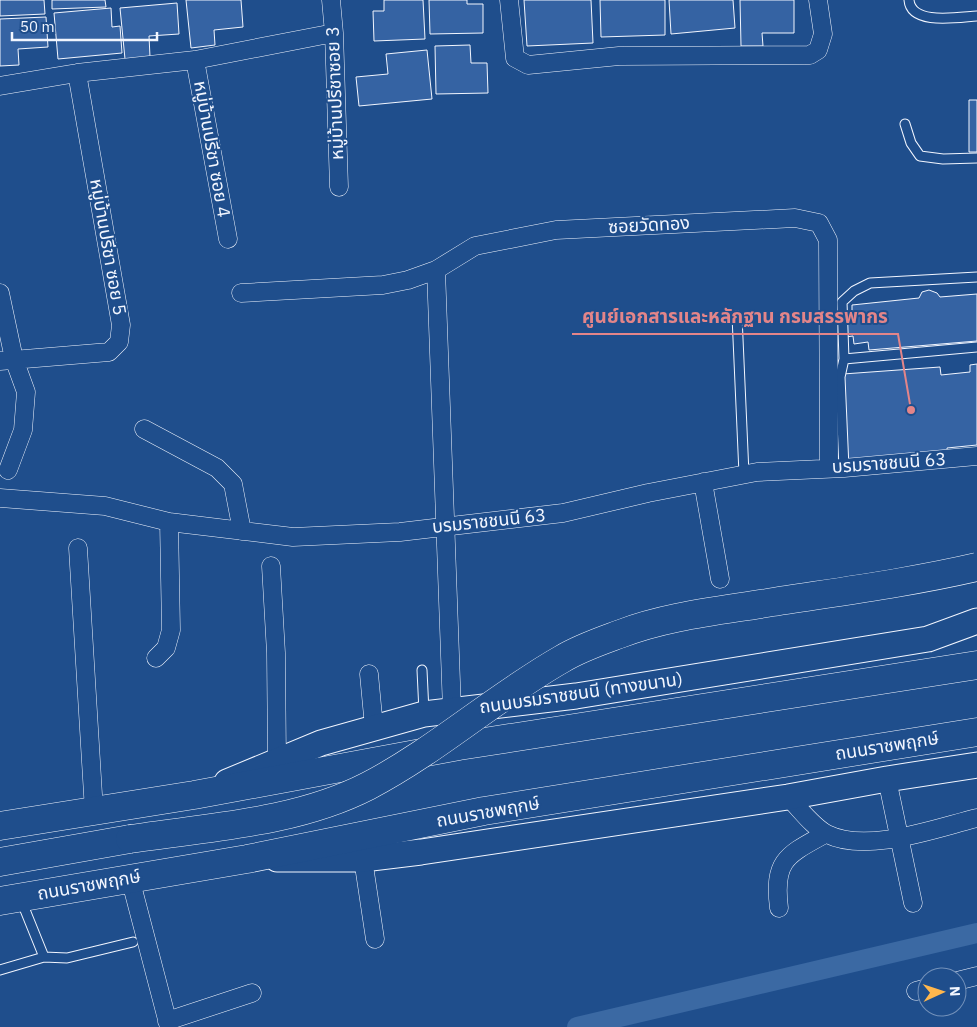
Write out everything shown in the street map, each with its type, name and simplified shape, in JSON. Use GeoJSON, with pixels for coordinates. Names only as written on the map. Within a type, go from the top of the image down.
{"type":"FeatureCollection","features":[{"type":"Feature","properties":{"kind":"main road"},"geometry":{"type":"LineString","coordinates":[[0,862],[130,839],[250,822],[306,810],[359,790],[436,746],[498,700],[564,658],[621,633],[684,616],[920,580],[977,567]]}},
{"type":"Feature","properties":{"kind":"main road","name":"ถนนบรมราชชนนี (ทางขนาน)"},"geometry":{"type":"LineString","coordinates":[[194,795],[321,743],[424,714],[585,694],[928,639],[977,621]]}},
{"type":"Feature","properties":{"kind":"main road"},"geometry":{"type":"LineString","coordinates":[[928,639],[977,636]]}},
{"type":"Feature","properties":{"kind":"main road"},"geometry":{"type":"LineString","coordinates":[[0,826],[194,795],[459,746],[977,665]]}},
{"type":"Feature","properties":{"kind":"main road","name":"ถนนราชพฤกษ์"},"geometry":{"type":"LineString","coordinates":[[10,899],[247,858],[484,811],[977,732]]}},
{"type":"Feature","properties":{"kind":"main road"},"geometry":{"type":"LineString","coordinates":[[247,858],[363,859],[421,852],[788,797],[976,765]]}},
{"type":"Feature","properties":{"kind":"street","name":"หมู่บ้านปรีชาซอย 3"},"geometry":{"type":"LineString","coordinates":[[331,0],[334,34],[339,187]]}},
{"type":"Feature","properties":{"kind":"street"},"geometry":{"type":"LineString","coordinates":[[510,0],[515,58],[528,65],[619,56],[810,55],[818,50],[823,34],[818,0]]}},
{"type":"Feature","properties":{"kind":"street"},"geometry":{"type":"LineString","coordinates":[[0,86],[77,73],[195,60],[334,34]]}},
{"type":"Feature","properties":{"kind":"street","name":"หมู่บ้านปรีชา ซอย 4"},"geometry":{"type":"LineString","coordinates":[[195,60],[228,239]]}},
{"type":"Feature","properties":{"kind":"street","name":"หมู่บ้านปรีชา ซอย 5"},"geometry":{"type":"LineString","coordinates":[[7,360],[109,352],[119,342],[121,325],[77,73]]}},
{"type":"Feature","properties":{"kind":"street","name":"ซอยวัดทอง"},"geometry":{"type":"LineString","coordinates":[[241,293],[383,285],[408,280],[436,270],[475,246],[556,230],[795,218],[819,222],[828,240],[836,468]]}},
{"type":"Feature","properties":{"kind":"street"},"geometry":{"type":"LineString","coordinates":[[436,270],[452,710]]}},
{"type":"Feature","properties":{"kind":"street"},"geometry":{"type":"LineString","coordinates":[[0,293],[7,360],[26,392],[23,430],[8,470]]}},
{"type":"Feature","properties":{"kind":"street"},"geometry":{"type":"LineString","coordinates":[[144,429],[217,468],[233,484],[242,531]]}},
{"type":"Feature","properties":{"kind":"street","name":"บรมราชชนนี 63"},"geometry":{"type":"LineString","coordinates":[[0,498],[105,506],[169,522],[293,537],[400,532],[445,525],[563,513],[744,474],[977,456]]}},
{"type":"Feature","properties":{"kind":"street"},"geometry":{"type":"LineString","coordinates":[[703,482],[720,579]]}},
{"type":"Feature","properties":{"kind":"street"},"geometry":{"type":"LineString","coordinates":[[156,658],[166,648],[171,630],[169,522]]}},
{"type":"Feature","properties":{"kind":"street"},"geometry":{"type":"LineString","coordinates":[[78,548],[94,811]]}},
{"type":"Feature","properties":{"kind":"street"},"geometry":{"type":"LineString","coordinates":[[271,566],[276,653],[277,761]]}},
{"type":"Feature","properties":{"kind":"street"},"geometry":{"type":"LineString","coordinates":[[369,674],[374,727]]}},
{"type":"Feature","properties":{"kind":"street"},"geometry":{"type":"LineString","coordinates":[[887,779],[912,903]]}},
{"type":"Feature","properties":{"kind":"street"},"geometry":{"type":"LineString","coordinates":[[788,797],[825,834],[847,842],[898,838],[977,818]]}},
{"type":"Feature","properties":{"kind":"street"},"geometry":{"type":"LineString","coordinates":[[779,908],[776,886],[782,864],[796,850],[825,834]]}},
{"type":"Feature","properties":{"kind":"street"},"geometry":{"type":"LineString","coordinates":[[363,859],[374,939]]}},
{"type":"Feature","properties":{"kind":"street"},"geometry":{"type":"LineString","coordinates":[[130,878],[168,1024],[252,993]]}},
{"type":"Feature","properties":{"kind":"lane"},"geometry":{"type":"LineString","coordinates":[[909,0],[917,15],[932,18],[977,16]]}},
{"type":"Feature","properties":{"kind":"lane"},"geometry":{"type":"LineString","coordinates":[[905,124],[911,142],[920,156],[943,160],[977,158]]}},
{"type":"Feature","properties":{"kind":"lane"},"geometry":{"type":"LineString","coordinates":[[836,468],[840,377],[844,359],[842,302],[854,290],[870,283],[977,278]]}},
{"type":"Feature","properties":{"kind":"lane"},"geometry":{"type":"LineString","coordinates":[[737,316],[744,474]]}},
{"type":"Feature","properties":{"kind":"lane"},"geometry":{"type":"LineString","coordinates":[[844,359],[977,347]]}},
{"type":"Feature","properties":{"kind":"lane"},"geometry":{"type":"LineString","coordinates":[[422,670],[424,714]]}},
{"type":"Feature","properties":{"kind":"lane"},"geometry":{"type":"LineString","coordinates":[[10,899],[44,957]]}},
{"type":"Feature","properties":{"kind":"lane"},"geometry":{"type":"LineString","coordinates":[[0,970],[44,957],[67,958],[133,942]]}},
{"type":"Feature","properties":{"kind":"building"},"geometry":{"type":"Polygon","coordinates":[[[0,0],[44,0],[45,14],[0,16],[0,0]]]}},
{"type":"Feature","properties":{"kind":"building"},"geometry":{"type":"Polygon","coordinates":[[[52,0],[105,0],[106,7],[52,9],[52,0]]]}},
{"type":"Feature","properties":{"kind":"building"},"geometry":{"type":"Polygon","coordinates":[[[186,0],[241,0],[243,27],[214,30],[215,45],[191,48],[186,0]]]}},
{"type":"Feature","properties":{"kind":"building"},"geometry":{"type":"Polygon","coordinates":[[[384,0],[423,0],[425,39],[374,41],[373,11],[384,11],[384,0]]]}},
{"type":"Feature","properties":{"kind":"building"},"geometry":{"type":"Polygon","coordinates":[[[429,0],[467,0],[467,4],[483,4],[483,33],[430,34],[429,0]]]}},
{"type":"Feature","properties":{"kind":"building"},"geometry":{"type":"Polygon","coordinates":[[[524,0],[591,0],[593,43],[527,46],[524,0]]]}},
{"type":"Feature","properties":{"kind":"building"},"geometry":{"type":"Polygon","coordinates":[[[600,0],[665,0],[665,35],[601,37],[600,0]]]}},
{"type":"Feature","properties":{"kind":"building"},"geometry":{"type":"Polygon","coordinates":[[[669,0],[733,0],[735,28],[671,34],[669,0]]]}},
{"type":"Feature","properties":{"kind":"building"},"geometry":{"type":"Polygon","coordinates":[[[740,0],[794,0],[794,33],[762,33],[763,46],[741,46],[740,0]]]}},
{"type":"Feature","properties":{"kind":"building"},"geometry":{"type":"Polygon","coordinates":[[[177,3],[179,34],[149,36],[150,57],[125,59],[120,8],[177,3]]]}},
{"type":"Feature","properties":{"kind":"building"},"geometry":{"type":"Polygon","coordinates":[[[111,8],[112,27],[120,26],[122,53],[58,59],[54,13],[111,8]]]}},
{"type":"Feature","properties":{"kind":"building"},"geometry":{"type":"Polygon","coordinates":[[[46,17],[48,47],[18,49],[19,65],[0,66],[0,19],[46,17]]]}},
{"type":"Feature","properties":{"kind":"building"},"geometry":{"type":"Polygon","coordinates":[[[470,45],[471,63],[487,63],[488,93],[436,94],[435,46],[470,45]]]}},
{"type":"Feature","properties":{"kind":"building"},"geometry":{"type":"Polygon","coordinates":[[[427,50],[432,99],[359,106],[356,77],[388,74],[386,54],[427,50]]]}},
{"type":"Feature","properties":{"kind":"building"},"geometry":{"type":"Polygon","coordinates":[[[969,100],[977,100],[977,152],[969,152],[969,100]]]}},
{"type":"Feature","properties":{"kind":"building"},"geometry":{"type":"Polygon","coordinates":[[[929,290],[937,293],[940,297],[977,294],[977,341],[869,350],[868,342],[854,344],[853,336],[846,337],[845,317],[852,317],[852,305],[919,298],[922,292],[929,290]]]}},
{"type":"Feature","properties":{"kind":"building"},"geometry":{"type":"Polygon","coordinates":[[[977,364],[977,445],[947,448],[948,458],[848,466],[843,374],[940,367],[941,375],[970,372],[970,365],[977,364]]]}},
{"type":"Feature","properties":{"kind":"waterway"},"geometry":{"type":"LineString","coordinates":[[577,1027],[977,933]]}},
{"type":"Feature","properties":{"kind":"place","name":"ศูนย์เอกสารและหลักฐาน กรมสรรพากร"},"geometry":{"type":"Point","coordinates":[911,410]}}]}
